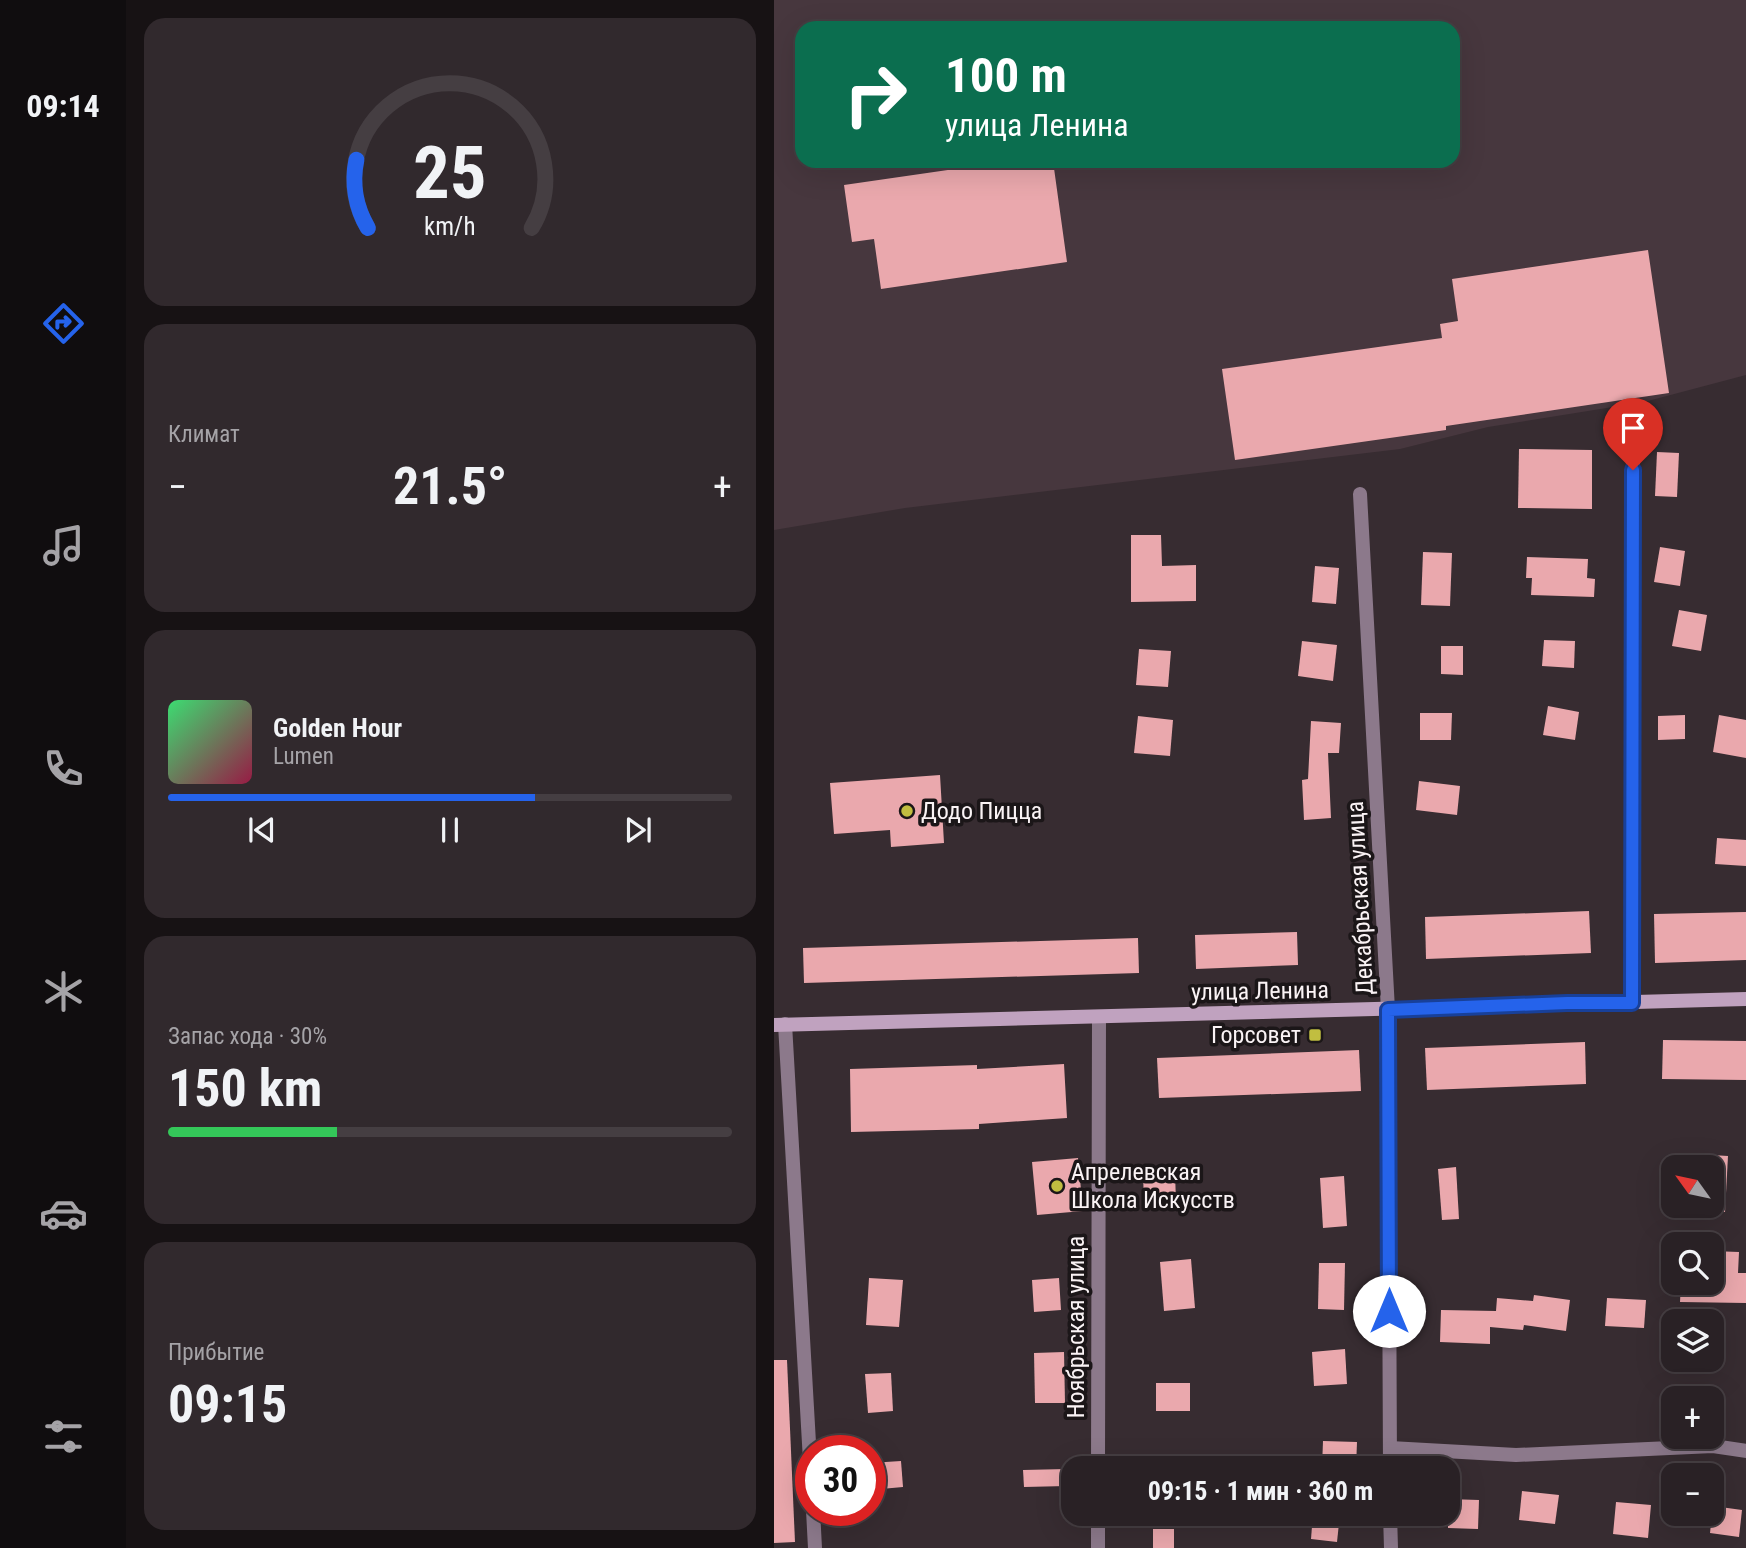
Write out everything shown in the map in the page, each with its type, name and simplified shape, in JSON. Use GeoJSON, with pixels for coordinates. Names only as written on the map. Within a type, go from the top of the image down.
{"type":"FeatureCollection","features":[{"type":"Feature","properties":{"kind":"street"},"geometry":{"type":"LineString","coordinates":[[1632,1003],[1633,444]]}},
{"type":"Feature","properties":{"kind":"street","name":"Декабрьская улица"},"geometry":{"type":"LineString","coordinates":[[1360,494],[1388,1010],[1390,1456]]}},
{"type":"Feature","properties":{"kind":"street","name":"улица Ленина"},"geometry":{"type":"LineString","coordinates":[[780,1024],[1746,999]]}},
{"type":"Feature","properties":{"kind":"street","name":"Ноябрьская улица"},"geometry":{"type":"LineString","coordinates":[[1098,1456],[1099,1017]]}},
{"type":"Feature","properties":{"kind":"street"},"geometry":{"type":"LineString","coordinates":[[780,1024],[808,1435]]}},
{"type":"Feature","properties":{"kind":"street"},"geometry":{"type":"LineString","coordinates":[[1390,1448],[1516,1455],[1713,1446],[1746,1451]]}},
{"type":"Feature","properties":{"kind":"street"},"geometry":{"type":"LineString","coordinates":[[814,1526],[815,1548]]}},
{"type":"Feature","properties":{"kind":"street"},"geometry":{"type":"LineString","coordinates":[[1098,1526],[1098,1548]]}},
{"type":"Feature","properties":{"kind":"street"},"geometry":{"type":"LineString","coordinates":[[1391,1526],[1391,1548]]}},
{"type":"Feature","properties":{"kind":"shaded area"},"geometry":{"type":"Polygon","coordinates":[[[774,0],[1746,0],[1746,375],[1644,402],[1488,427],[1400,449],[905,508],[774,530],[774,0]]]}},
{"type":"Feature","properties":{"kind":"building"},"geometry":{"type":"Polygon","coordinates":[[[962,168],[1054,168],[1067,262],[881,289],[874,239],[852,242],[844,185],[962,168]]]}},
{"type":"Feature","properties":{"kind":"building"},"geometry":{"type":"Polygon","coordinates":[[[1648,250],[1669,393],[1446,426],[1446,430],[1235,460],[1222,369],[1442,338],[1440,324],[1458,321],[1452,279],[1648,250]]]}},
{"type":"Feature","properties":{"kind":"building"},"geometry":{"type":"Polygon","coordinates":[[[1519,449],[1592,450],[1592,509],[1518,508],[1519,449]]]}},
{"type":"Feature","properties":{"kind":"building"},"geometry":{"type":"Polygon","coordinates":[[[1657,452],[1679,453],[1677,497],[1655,496],[1657,452]]]}},
{"type":"Feature","properties":{"kind":"building"},"geometry":{"type":"Polygon","coordinates":[[[1131,535],[1161,535],[1162,566],[1196,565],[1196,601],[1131,602],[1131,535]]]}},
{"type":"Feature","properties":{"kind":"building"},"geometry":{"type":"Polygon","coordinates":[[[1660,547],[1685,551],[1680,586],[1654,582],[1660,547]]]}},
{"type":"Feature","properties":{"kind":"building"},"geometry":{"type":"Polygon","coordinates":[[[1423,552],[1452,553],[1450,606],[1421,605],[1423,552]]]}},
{"type":"Feature","properties":{"kind":"building"},"geometry":{"type":"Polygon","coordinates":[[[1527,557],[1588,559],[1587,578],[1595,579],[1594,597],[1531,595],[1532,578],[1526,578],[1527,557]]]}},
{"type":"Feature","properties":{"kind":"building"},"geometry":{"type":"Polygon","coordinates":[[[1315,566],[1339,568],[1336,604],[1312,602],[1315,566]]]}},
{"type":"Feature","properties":{"kind":"building"},"geometry":{"type":"Polygon","coordinates":[[[1679,610],[1707,615],[1701,651],[1672,646],[1679,610]]]}},
{"type":"Feature","properties":{"kind":"building"},"geometry":{"type":"Polygon","coordinates":[[[1544,640],[1575,641],[1574,668],[1542,666],[1544,640]]]}},
{"type":"Feature","properties":{"kind":"building"},"geometry":{"type":"Polygon","coordinates":[[[1302,641],[1337,645],[1333,681],[1298,676],[1302,641]]]}},
{"type":"Feature","properties":{"kind":"building"},"geometry":{"type":"Polygon","coordinates":[[[1441,646],[1463,646],[1463,675],[1441,674],[1441,646]]]}},
{"type":"Feature","properties":{"kind":"building"},"geometry":{"type":"Polygon","coordinates":[[[1139,649],[1171,651],[1168,687],[1136,685],[1139,649]]]}},
{"type":"Feature","properties":{"kind":"building"},"geometry":{"type":"Polygon","coordinates":[[[1548,706],[1579,712],[1575,740],[1543,735],[1548,706]]]}},
{"type":"Feature","properties":{"kind":"building"},"geometry":{"type":"Polygon","coordinates":[[[1420,713],[1452,713],[1451,740],[1420,740],[1420,713]]]}},
{"type":"Feature","properties":{"kind":"building"},"geometry":{"type":"Polygon","coordinates":[[[1685,715],[1685,739],[1658,740],[1658,716],[1685,715]]]}},
{"type":"Feature","properties":{"kind":"building"},"geometry":{"type":"Polygon","coordinates":[[[1719,715],[1746,720],[1746,758],[1713,752],[1719,715]]]}},
{"type":"Feature","properties":{"kind":"building"},"geometry":{"type":"Polygon","coordinates":[[[1138,716],[1173,720],[1170,756],[1134,753],[1138,716]]]}},
{"type":"Feature","properties":{"kind":"building"},"geometry":{"type":"Polygon","coordinates":[[[1311,721],[1341,723],[1339,753],[1328,753],[1331,818],[1304,820],[1302,780],[1308,779],[1311,721]]]}},
{"type":"Feature","properties":{"kind":"building"},"geometry":{"type":"Polygon","coordinates":[[[940,775],[944,843],[891,847],[890,830],[834,834],[830,783],[940,775]]]}},
{"type":"Feature","properties":{"kind":"building"},"geometry":{"type":"Polygon","coordinates":[[[1419,781],[1460,786],[1457,815],[1416,810],[1419,781]]]}},
{"type":"Feature","properties":{"kind":"building"},"geometry":{"type":"Polygon","coordinates":[[[1717,838],[1746,840],[1746,866],[1715,864],[1717,838]]]}},
{"type":"Feature","properties":{"kind":"building"},"geometry":{"type":"Polygon","coordinates":[[[1589,911],[1591,953],[1426,959],[1425,917],[1589,911]]]}},
{"type":"Feature","properties":{"kind":"building"},"geometry":{"type":"Polygon","coordinates":[[[1746,912],[1746,960],[1655,963],[1654,914],[1746,912]]]}},
{"type":"Feature","properties":{"kind":"building"},"geometry":{"type":"Polygon","coordinates":[[[1297,932],[1298,965],[1196,969],[1195,935],[1297,932]]]}},
{"type":"Feature","properties":{"kind":"building"},"geometry":{"type":"Polygon","coordinates":[[[1138,938],[1139,973],[804,983],[803,948],[1138,938]]]}},
{"type":"Feature","properties":{"kind":"building"},"geometry":{"type":"Polygon","coordinates":[[[1663,1040],[1746,1041],[1746,1080],[1662,1079],[1663,1040]]]}},
{"type":"Feature","properties":{"kind":"building"},"geometry":{"type":"Polygon","coordinates":[[[1585,1042],[1586,1084],[1427,1090],[1425,1048],[1585,1042]]]}},
{"type":"Feature","properties":{"kind":"building"},"geometry":{"type":"Polygon","coordinates":[[[1359,1050],[1361,1091],[1159,1098],[1157,1058],[1359,1050]]]}},
{"type":"Feature","properties":{"kind":"building"},"geometry":{"type":"Polygon","coordinates":[[[1064,1064],[1067,1118],[979,1124],[979,1129],[851,1132],[850,1069],[977,1065],[977,1069],[1064,1064]]]}},
{"type":"Feature","properties":{"kind":"building"},"geometry":{"type":"Polygon","coordinates":[[[1724,1156],[1728,1156],[1724,1212],[1724,1156]]]}},
{"type":"Feature","properties":{"kind":"building","name":"Апрелевская Школа Искусств"},"geometry":{"type":"Polygon","coordinates":[[[1078,1158],[1083,1211],[1037,1215],[1032,1162],[1078,1158]]]}},
{"type":"Feature","properties":{"kind":"building"},"geometry":{"type":"Polygon","coordinates":[[[1456,1167],[1459,1219],[1442,1220],[1438,1169],[1456,1167]]]}},
{"type":"Feature","properties":{"kind":"building"},"geometry":{"type":"Polygon","coordinates":[[[1175,1171],[1176,1204],[1144,1206],[1143,1172],[1175,1171]]]}},
{"type":"Feature","properties":{"kind":"building"},"geometry":{"type":"Polygon","coordinates":[[[1344,1176],[1347,1226],[1323,1228],[1320,1178],[1344,1176]]]}},
{"type":"Feature","properties":{"kind":"building"},"geometry":{"type":"Polygon","coordinates":[[[1724,1251],[1739,1252],[1738,1273],[1746,1273],[1746,1303],[1680,1302],[1680,1295],[1724,1295],[1724,1251]]]}},
{"type":"Feature","properties":{"kind":"building"},"geometry":{"type":"Polygon","coordinates":[[[1191,1259],[1195,1308],[1164,1311],[1160,1262],[1191,1259]]]}},
{"type":"Feature","properties":{"kind":"building"},"geometry":{"type":"Polygon","coordinates":[[[1319,1263],[1345,1263],[1344,1310],[1318,1309],[1319,1263]]]}},
{"type":"Feature","properties":{"kind":"building"},"geometry":{"type":"Polygon","coordinates":[[[869,1278],[903,1280],[899,1327],[866,1325],[869,1278]]]}},
{"type":"Feature","properties":{"kind":"building"},"geometry":{"type":"Polygon","coordinates":[[[1059,1278],[1061,1310],[1034,1312],[1032,1280],[1059,1278]]]}},
{"type":"Feature","properties":{"kind":"building"},"geometry":{"type":"Polygon","coordinates":[[[1534,1295],[1570,1300],[1566,1331],[1524,1325],[1523,1330],[1490,1327],[1490,1344],[1440,1342],[1441,1310],[1496,1311],[1497,1298],[1533,1301],[1534,1295]]]}},
{"type":"Feature","properties":{"kind":"building"},"geometry":{"type":"Polygon","coordinates":[[[1607,1298],[1646,1300],[1644,1328],[1605,1326],[1607,1298]]]}},
{"type":"Feature","properties":{"kind":"building"},"geometry":{"type":"Polygon","coordinates":[[[1345,1349],[1347,1384],[1314,1386],[1312,1352],[1345,1349]]]}},
{"type":"Feature","properties":{"kind":"building"},"geometry":{"type":"Polygon","coordinates":[[[1064,1352],[1065,1403],[1035,1403],[1034,1353],[1064,1352]]]}},
{"type":"Feature","properties":{"kind":"building"},"geometry":{"type":"Polygon","coordinates":[[[774,1360],[787,1360],[795,1542],[774,1543],[774,1360]]]}},
{"type":"Feature","properties":{"kind":"building"},"geometry":{"type":"Polygon","coordinates":[[[891,1373],[893,1411],[868,1413],[865,1374],[891,1373]]]}},
{"type":"Feature","properties":{"kind":"building"},"geometry":{"type":"Polygon","coordinates":[[[1156,1383],[1190,1383],[1190,1411],[1156,1411],[1156,1383]]]}},
{"type":"Feature","properties":{"kind":"building"},"geometry":{"type":"Polygon","coordinates":[[[1323,1441],[1357,1442],[1356,1456],[1322,1456],[1323,1441]]]}},
{"type":"Feature","properties":{"kind":"building"},"geometry":{"type":"Polygon","coordinates":[[[901,1461],[903,1487],[886,1489],[886,1462],[901,1461]]]}},
{"type":"Feature","properties":{"kind":"building"},"geometry":{"type":"Polygon","coordinates":[[[1061,1469],[1061,1486],[1024,1487],[1023,1470],[1061,1469]]]}},
{"type":"Feature","properties":{"kind":"building"},"geometry":{"type":"Polygon","coordinates":[[[1522,1491],[1559,1495],[1555,1524],[1519,1520],[1522,1491]]]}},
{"type":"Feature","properties":{"kind":"building"},"geometry":{"type":"Polygon","coordinates":[[[1460,1499],[1479,1500],[1478,1529],[1448,1528],[1460,1526],[1460,1499]]]}},
{"type":"Feature","properties":{"kind":"building"},"geometry":{"type":"Polygon","coordinates":[[[1616,1502],[1651,1505],[1648,1538],[1613,1534],[1616,1502]]]}},
{"type":"Feature","properties":{"kind":"building"},"geometry":{"type":"Polygon","coordinates":[[[1724,1508],[1742,1510],[1739,1537],[1710,1533],[1711,1526],[1724,1526],[1724,1508]]]}},
{"type":"Feature","properties":{"kind":"building"},"geometry":{"type":"Polygon","coordinates":[[[1312,1526],[1339,1526],[1337,1542],[1311,1539],[1312,1526]]]}},
{"type":"Feature","properties":{"kind":"building"},"geometry":{"type":"Polygon","coordinates":[[[1153,1529],[1174,1529],[1174,1548],[1153,1548],[1153,1529]]]}},
{"type":"Feature","properties":{"kind":"place","name":"Додо Пицца"},"geometry":{"type":"Point","coordinates":[907,811]}},
{"type":"Feature","properties":{"kind":"place","name":"Горсовет"},"geometry":{"type":"Point","coordinates":[1315,1035]}},
{"type":"Feature","properties":{"kind":"place","name":"Апрелевская Школа Искусств"},"geometry":{"type":"Point","coordinates":[1057,1186]}},
{"type":"Feature","properties":{"kind":"route"},"geometry":{"type":"LineString","coordinates":[[1389,1311],[1388,1010],[1632,1003],[1633,470]]}}]}
